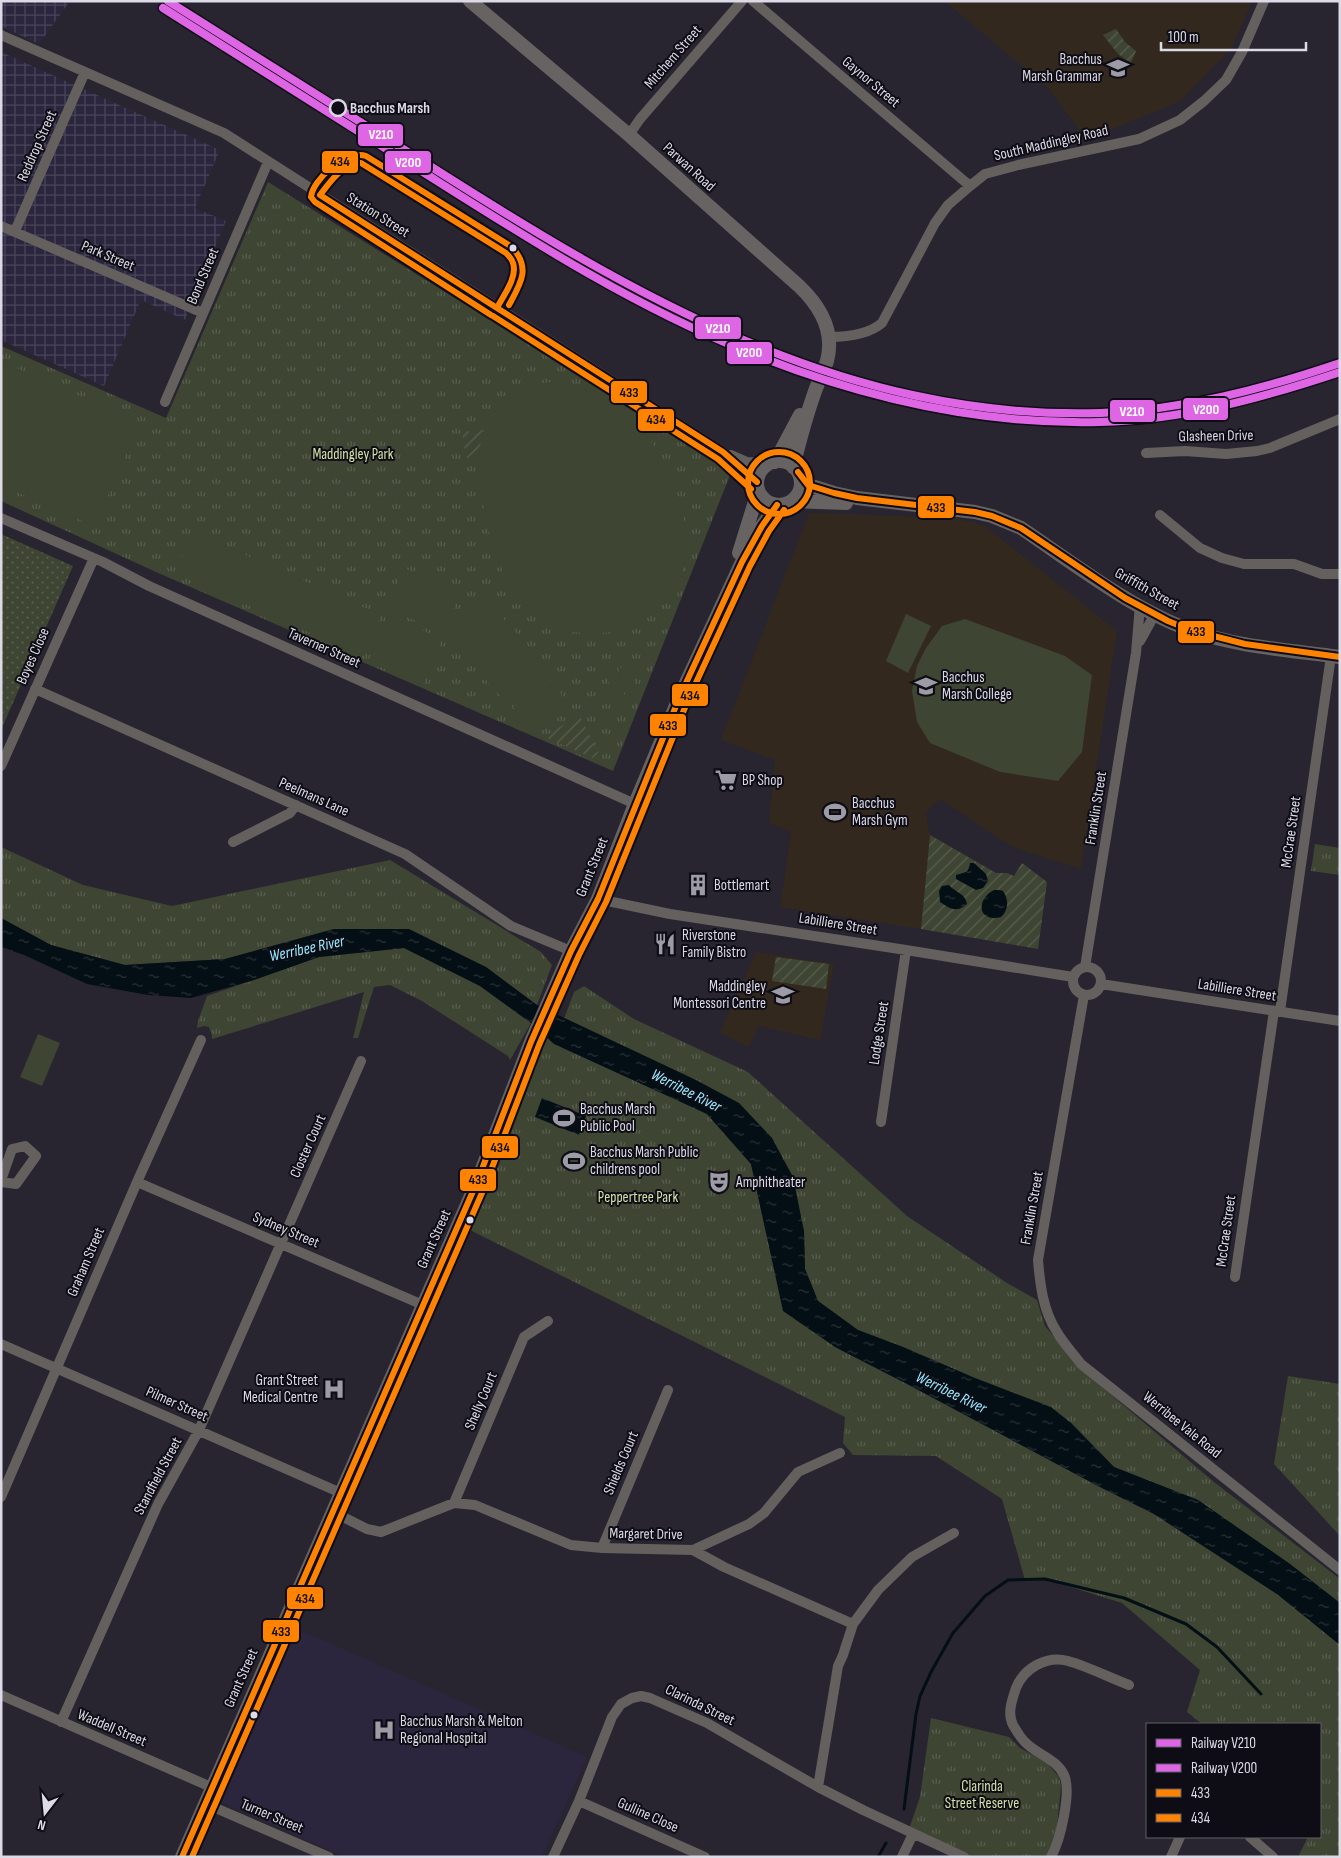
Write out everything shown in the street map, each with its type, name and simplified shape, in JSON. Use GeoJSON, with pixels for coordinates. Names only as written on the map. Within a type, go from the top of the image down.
{"type":"FeatureCollection","features":[{"type":"Feature","properties":{"kind":"main road","name":"Parwan Road"},"geometry":{"type":"LineString","coordinates":[[470,1],[629,135],[807,294],[822,314],[829,337],[828,355],[816,386]]}},
{"type":"Feature","properties":{"kind":"main road"},"geometry":{"type":"LineString","coordinates":[[772,462],[786,463],[795,469],[800,481],[797,495],[786,504],[777,505],[767,502],[758,487],[760,471],[772,462],[816,386]]}},
{"type":"Feature","properties":{"kind":"main road"},"geometry":{"type":"LineString","coordinates":[[795,469],[804,424],[816,386]]}},
{"type":"Feature","properties":{"kind":"main road","name":"Griffith Street"},"geometry":{"type":"LineString","coordinates":[[795,469],[808,485],[834,494],[954,509],[992,516],[1021,528],[1140,605],[1190,630],[1227,641],[1335,657]]}},
{"type":"Feature","properties":{"kind":"main road","name":"Grant Street"},"geometry":{"type":"LineString","coordinates":[[721,604],[750,520],[758,487]]}},
{"type":"Feature","properties":{"kind":"main road","name":"Griffith Street"},"geometry":{"type":"LineString","coordinates":[[792,501],[954,509]]}},
{"type":"Feature","properties":{"kind":"main road","name":"Grant Street"},"geometry":{"type":"LineString","coordinates":[[182,1857],[211,1786],[333,1512],[476,1182],[570,951],[598,899],[680,696],[721,604],[762,526],[777,505]]}},
{"type":"Feature","properties":{"kind":"street","name":"Mitchem Street"},"geometry":{"type":"LineString","coordinates":[[629,135],[640,119],[742,1]]}},
{"type":"Feature","properties":{"kind":"street","name":"Gaynor Street"},"geometry":{"type":"LineString","coordinates":[[753,1],[970,186]]}},
{"type":"Feature","properties":{"kind":"street","name":"South Maddingley Road"},"geometry":{"type":"LineString","coordinates":[[829,337],[849,336],[867,332],[882,323],[935,223],[948,205],[986,174],[1018,165],[1139,139],[1180,120],[1226,80],[1242,52],[1264,1]]}},
{"type":"Feature","properties":{"kind":"street","name":"Station Street"},"geometry":{"type":"LineString","coordinates":[[1,35],[224,133],[723,452],[747,462],[772,462]]}},
{"type":"Feature","properties":{"kind":"street","name":"Reddrop Street"},"geometry":{"type":"LineString","coordinates":[[15,231],[85,72]]}},
{"type":"Feature","properties":{"kind":"street","name":"Bond Street"},"geometry":{"type":"LineString","coordinates":[[165,402],[268,162]]}},
{"type":"Feature","properties":{"kind":"street","name":"Park Street"},"geometry":{"type":"LineString","coordinates":[[1,226],[203,313]]}},
{"type":"Feature","properties":{"kind":"street","name":"Glasheen Drive"},"geometry":{"type":"LineString","coordinates":[[1146,453],[1185,451],[1226,454],[1256,451],[1270,448],[1340,419]]}},
{"type":"Feature","properties":{"kind":"street","name":"Station Street"},"geometry":{"type":"LineString","coordinates":[[723,452],[758,487]]}},
{"type":"Feature","properties":{"kind":"street"},"geometry":{"type":"LineString","coordinates":[[1160,515],[1200,548],[1222,558],[1244,564],[1294,564],[1322,574],[1340,574]]}},
{"type":"Feature","properties":{"kind":"street","name":"Taverner Street"},"geometry":{"type":"LineString","coordinates":[[1,518],[94,558],[149,586],[635,804]]}},
{"type":"Feature","properties":{"kind":"street","name":"Boyes Close"},"geometry":{"type":"LineString","coordinates":[[1,766],[94,558]]}},
{"type":"Feature","properties":{"kind":"street","name":"Franklin Street"},"geometry":{"type":"LineString","coordinates":[[1085,967],[1136,653],[1140,605]]}},
{"type":"Feature","properties":{"kind":"street","name":"Franklin Street"},"geometry":{"type":"LineString","coordinates":[[1136,653],[1143,634],[1155,614]]}},
{"type":"Feature","properties":{"kind":"street","name":"McCrae Street"},"geometry":{"type":"LineString","coordinates":[[1234,1277],[1335,657]]}},
{"type":"Feature","properties":{"kind":"street","name":"Peelmans Lane"},"geometry":{"type":"LineString","coordinates":[[35,689],[405,854],[511,926],[570,951]]}},
{"type":"Feature","properties":{"kind":"street"},"geometry":{"type":"LineString","coordinates":[[233,842],[290,813],[296,805]]}},
{"type":"Feature","properties":{"kind":"street","name":"Labilliere Street"},"geometry":{"type":"LineString","coordinates":[[598,899],[670,914],[1073,977]]}},
{"type":"Feature","properties":{"kind":"street","name":"Lodge Street"},"geometry":{"type":"LineString","coordinates":[[881,1122],[906,950]]}},
{"type":"Feature","properties":{"kind":"street"},"geometry":{"type":"LineString","coordinates":[[1085,967],[1090,967],[1099,973],[1100,984],[1094,993],[1084,994],[1074,987],[1073,977],[1075,973],[1085,967]]}},
{"type":"Feature","properties":{"kind":"street","name":"Labilliere Street"},"geometry":{"type":"LineString","coordinates":[[1100,984],[1340,1021]]}},
{"type":"Feature","properties":{"kind":"street","name":"Franklin Street"},"geometry":{"type":"LineString","coordinates":[[1040,1280],[1038,1260],[1084,994]]}},
{"type":"Feature","properties":{"kind":"street","name":"Graham Street"},"geometry":{"type":"LineString","coordinates":[[1,1497],[137,1182],[201,1040]]}},
{"type":"Feature","properties":{"kind":"street","name":"Closter Court"},"geometry":{"type":"LineString","coordinates":[[280,1244],[362,1061]]}},
{"type":"Feature","properties":{"kind":"street","name":"Sydney Street"},"geometry":{"type":"LineString","coordinates":[[137,1182],[423,1305]]}},
{"type":"Feature","properties":{"kind":"street","name":"Standfield Street"},"geometry":{"type":"LineString","coordinates":[[61,1722],[158,1504],[199,1430],[280,1244]]}},
{"type":"Feature","properties":{"kind":"street","name":"Werribee Vale Road"},"geometry":{"type":"LineString","coordinates":[[1040,1280],[1045,1305],[1056,1332],[1081,1364],[1340,1570]]}},
{"type":"Feature","properties":{"kind":"street","name":"Shelly Court"},"geometry":{"type":"LineString","coordinates":[[454,1504],[524,1337],[548,1321]]}},
{"type":"Feature","properties":{"kind":"street","name":"Pilmer Street"},"geometry":{"type":"LineString","coordinates":[[1,1344],[341,1493]]}},
{"type":"Feature","properties":{"kind":"street","name":"Shields Court"},"geometry":{"type":"LineString","coordinates":[[602,1548],[668,1390]]}},
{"type":"Feature","properties":{"kind":"street"},"geometry":{"type":"LineString","coordinates":[[693,1550],[749,1524],[764,1512],[798,1472],[840,1453]]}},
{"type":"Feature","properties":{"kind":"street","name":"Margaret Drive"},"geometry":{"type":"LineString","coordinates":[[333,1512],[367,1529],[381,1532],[454,1504],[475,1504],[571,1545],[602,1548],[693,1550],[724,1567],[853,1624]]}},
{"type":"Feature","properties":{"kind":"street"},"geometry":{"type":"LineString","coordinates":[[818,1787],[838,1666],[844,1656],[853,1624],[878,1590],[912,1557],[954,1533]]}},
{"type":"Feature","properties":{"kind":"street"},"geometry":{"type":"LineString","coordinates":[[1051,1857],[1062,1828],[1066,1786],[1064,1775],[1050,1759],[1024,1742],[1012,1724],[1010,1709],[1018,1685],[1026,1672],[1038,1663],[1054,1660],[1068,1661],[1129,1685]]}},
{"type":"Feature","properties":{"kind":"street","name":"Waddell Street"},"geometry":{"type":"LineString","coordinates":[[1,1695],[211,1786]]}},
{"type":"Feature","properties":{"kind":"street","name":"Clarinda Street"},"geometry":{"type":"LineString","coordinates":[[553,1857],[579,1801],[612,1717],[621,1704],[640,1696],[650,1698],[707,1723],[818,1787],[964,1857]]}},
{"type":"Feature","properties":{"kind":"street","name":"Gulline Close"},"geometry":{"type":"LineString","coordinates":[[579,1801],[705,1857]]}},
{"type":"Feature","properties":{"kind":"street","name":"Turner Street"},"geometry":{"type":"LineString","coordinates":[[204,1803],[329,1857]]}},
{"type":"Feature","properties":{"kind":"street"},"geometry":{"type":"LineString","coordinates":[[902,1857],[913,1834]]}},
{"type":"Feature","properties":{"kind":"street"},"geometry":{"type":"LineString","coordinates":[[1171,1857],[1180,1838]]}},
{"type":"Feature","properties":{"kind":"street"},"geometry":{"type":"LineString","coordinates":[[1251,1838],[1273,1857]]}},
{"type":"Feature","properties":{"kind":"shaded area"},"geometry":{"type":"Polygon","coordinates":[[[1,1],[70,1],[39,44],[1,26],[1,1]]]}},
{"type":"Feature","properties":{"kind":"shaded area","name":"Bacchus Marsh Grammar"},"geometry":{"type":"Polygon","coordinates":[[[945,1],[1252,1],[1232,48],[1179,102],[1086,139],[1048,88],[945,1]]]}},
{"type":"Feature","properties":{"kind":"shaded area"},"geometry":{"type":"Polygon","coordinates":[[[1,52],[220,150],[195,208],[226,221],[185,320],[141,300],[104,386],[1,340],[1,52]]]}},
{"type":"Feature","properties":{"kind":"shaded area","name":"Bacchus Marsh College"},"geometry":{"type":"Polygon","coordinates":[[[809,513],[954,518],[985,526],[1117,631],[1081,869],[1016,848],[996,837],[942,800],[934,803],[926,813],[930,835],[921,929],[780,907],[791,832],[769,823],[775,760],[721,740],[809,513]]]}},
{"type":"Feature","properties":{"kind":"shaded area","name":"Maddingley Montessori Centre"},"geometry":{"type":"Polygon","coordinates":[[[756,952],[834,964],[820,1040],[759,1026],[749,1047],[720,1033],[756,952]]]}},
{"type":"Feature","properties":{"kind":"shaded area","name":"Bacchus Marsh & Melton Regional Hospital"},"geometry":{"type":"Polygon","coordinates":[[[289,1625],[587,1757],[542,1857],[345,1857],[212,1798],[289,1625]]]}},
{"type":"Feature","properties":{"kind":"green space"},"geometry":{"type":"Polygon","coordinates":[[[1116,29],[1125,42],[1136,51],[1131,63],[1118,54],[1103,35],[1116,29]]]}},
{"type":"Feature","properties":{"kind":"green space","name":"Maddingley Park"},"geometry":{"type":"Polygon","coordinates":[[[268,182],[732,470],[613,771],[156,572],[1,501],[1,346],[166,418],[268,182]]]}},
{"type":"Feature","properties":{"kind":"green space"},"geometry":{"type":"Polygon","coordinates":[[[1,361],[140,423],[94,526],[1,485],[1,361]]]}},
{"type":"Feature","properties":{"kind":"green space"},"geometry":{"type":"Polygon","coordinates":[[[552,382],[586,388],[606,397],[627,413],[647,436],[664,463],[677,493],[685,524],[685,554],[678,582],[656,611],[624,629],[580,633],[567,631],[550,624],[524,603],[514,590],[493,546],[482,499],[479,468],[479,453],[487,424],[495,410],[511,394],[527,386],[552,382]]]}},
{"type":"Feature","properties":{"kind":"green space"},"geometry":{"type":"Polygon","coordinates":[[[481,430],[489,435],[482,457],[466,458],[462,432],[481,430]]]}},
{"type":"Feature","properties":{"kind":"green space"},"geometry":{"type":"Polygon","coordinates":[[[193,532],[381,615],[363,656],[175,573],[193,532]]]}},
{"type":"Feature","properties":{"kind":"green space"},"geometry":{"type":"Polygon","coordinates":[[[1,534],[73,566],[1,730],[1,534]]]}},
{"type":"Feature","properties":{"kind":"green space"},"geometry":{"type":"Polygon","coordinates":[[[404,568],[461,593],[443,631],[483,596],[543,663],[503,699],[443,632],[388,609],[404,568]]]}},
{"type":"Feature","properties":{"kind":"green space"},"geometry":{"type":"Polygon","coordinates":[[[906,614],[931,626],[908,673],[886,661],[906,614]]]}},
{"type":"Feature","properties":{"kind":"green space"},"geometry":{"type":"Polygon","coordinates":[[[388,616],[442,639],[423,685],[368,662],[388,616]]]}},
{"type":"Feature","properties":{"kind":"green space"},"geometry":{"type":"Polygon","coordinates":[[[965,619],[1065,656],[1092,675],[1082,752],[1058,781],[1000,772],[930,743],[917,722],[912,691],[917,666],[926,648],[942,626],[965,619]]]}},
{"type":"Feature","properties":{"kind":"green space"},"geometry":{"type":"Polygon","coordinates":[[[627,660],[637,692],[632,694],[633,701],[628,702],[618,668],[623,667],[622,661],[627,660]]]}},
{"type":"Feature","properties":{"kind":"green space"},"geometry":{"type":"Polygon","coordinates":[[[618,673],[628,706],[617,709],[607,676],[618,673]]]}},
{"type":"Feature","properties":{"kind":"green space"},"geometry":{"type":"Polygon","coordinates":[[[538,675],[543,680],[547,677],[562,695],[559,698],[563,703],[538,726],[533,721],[528,725],[513,707],[517,703],[513,698],[538,675]]]}},
{"type":"Feature","properties":{"kind":"green space"},"geometry":{"type":"Polygon","coordinates":[[[579,714],[598,753],[593,758],[545,737],[579,714]]]}},
{"type":"Feature","properties":{"kind":"green space"},"geometry":{"type":"Polygon","coordinates":[[[930,835],[996,873],[1007,873],[1014,876],[1022,863],[1047,882],[1038,949],[921,929],[930,835]]]}},
{"type":"Feature","properties":{"kind":"green space"},"geometry":{"type":"Polygon","coordinates":[[[1315,844],[1340,848],[1340,875],[1311,871],[1315,844]]]}},
{"type":"Feature","properties":{"kind":"green space"},"geometry":{"type":"Polygon","coordinates":[[[1,847],[83,885],[172,906],[390,860],[541,952],[552,965],[537,1005],[486,967],[334,929],[225,959],[125,965],[51,945],[1,918],[1,847]]]}},
{"type":"Feature","properties":{"kind":"green space"},"geometry":{"type":"Polygon","coordinates":[[[404,948],[480,986],[531,1023],[510,1060],[508,1056],[422,1001],[390,985],[374,987],[358,1038],[353,1038],[364,992],[212,1039],[209,1027],[197,1028],[207,996],[319,957],[404,948]]]}},
{"type":"Feature","properties":{"kind":"green space"},"geometry":{"type":"Polygon","coordinates":[[[776,957],[829,964],[826,989],[772,981],[776,957]]]}},
{"type":"Feature","properties":{"kind":"green space"},"geometry":{"type":"Polygon","coordinates":[[[584,986],[634,1019],[748,1072],[907,1216],[1007,1283],[1037,1300],[1045,1326],[1082,1370],[1214,1482],[1340,1579],[1340,1603],[1290,1564],[1198,1500],[1114,1467],[1071,1423],[903,1347],[858,1330],[818,1301],[805,1269],[804,1231],[772,1138],[564,1019],[574,992],[584,986]]]}},
{"type":"Feature","properties":{"kind":"green space"},"geometry":{"type":"Polygon","coordinates":[[[38,1034],[60,1043],[42,1086],[20,1077],[38,1034]]]}},
{"type":"Feature","properties":{"kind":"green space","name":"Peppertree Park"},"geometry":{"type":"Polygon","coordinates":[[[547,1037],[707,1114],[751,1164],[766,1232],[839,1349],[1154,1514],[1277,1594],[1340,1645],[1340,1857],[1301,1857],[1299,1855],[1308,1838],[1321,1838],[1321,1723],[1201,1723],[1187,1712],[1200,1670],[1122,1603],[1045,1579],[1025,1580],[1002,1499],[936,1456],[853,1455],[843,1443],[845,1417],[464,1227],[547,1037]]]}},
{"type":"Feature","properties":{"kind":"green space"},"geometry":{"type":"Polygon","coordinates":[[[1288,1376],[1340,1384],[1340,1536],[1274,1464],[1288,1376]]]}},
{"type":"Feature","properties":{"kind":"green space","name":"Clarinda Street Reserve"},"geometry":{"type":"Polygon","coordinates":[[[931,1718],[1009,1737],[1020,1748],[1047,1763],[1059,1777],[1061,1786],[1057,1827],[1047,1857],[971,1857],[909,1829],[920,1797],[931,1718]]]}},
{"type":"Feature","properties":{"kind":"water"},"geometry":{"type":"Polygon","coordinates":[[[970,863],[974,863],[986,874],[988,881],[983,888],[976,890],[956,879],[956,875],[964,873],[970,863]]]}},
{"type":"Feature","properties":{"kind":"water"},"geometry":{"type":"Polygon","coordinates":[[[949,885],[962,895],[967,904],[954,909],[940,902],[939,891],[942,886],[949,885]]]}},
{"type":"Feature","properties":{"kind":"water"},"geometry":{"type":"Polygon","coordinates":[[[994,890],[1002,890],[1007,904],[1006,911],[1001,917],[993,918],[987,917],[983,913],[982,904],[988,894],[994,890]]]}},
{"type":"Feature","properties":{"kind":"water","name":"Werribee River"},"geometry":{"type":"Polygon","coordinates":[[[1,918],[51,945],[125,965],[225,959],[334,929],[409,929],[486,967],[537,1005],[696,1080],[739,1103],[772,1138],[793,1177],[804,1231],[805,1269],[818,1301],[858,1330],[1051,1407],[1071,1423],[1114,1467],[1198,1500],[1290,1564],[1340,1603],[1340,1645],[1277,1594],[1154,1514],[835,1347],[783,1311],[751,1164],[707,1114],[554,1044],[531,1023],[480,986],[404,948],[319,957],[251,981],[191,998],[148,995],[87,984],[24,955],[1,947],[1,918]]]}},
{"type":"Feature","properties":{"kind":"water"},"geometry":{"type":"Polygon","coordinates":[[[542,1098],[586,1116],[579,1135],[535,1117],[542,1098]]]}},
{"type":"Feature","properties":{"kind":"waterway"},"geometry":{"type":"LineString","coordinates":[[904,1809],[920,1696],[953,1633],[985,1596],[1008,1580],[1045,1579],[1124,1598],[1186,1624],[1217,1647],[1261,1694]]}},
{"type":"Feature","properties":{"kind":"waterway"},"geometry":{"type":"LineString","coordinates":[[878,1857],[886,1843]]}},
{"type":"Feature","properties":{"kind":"rail line","name":"V210"},"geometry":{"type":"LineString","coordinates":[[168,1],[498,209],[578,256],[659,300],[742,339],[827,371],[915,396],[1006,410],[1101,413],[1162,408],[1222,397],[1340,363]]}},
{"type":"Feature","properties":{"kind":"rail line","name":"V200"},"geometry":{"type":"LineString","coordinates":[[163,8],[495,218],[577,267],[661,313],[704,333],[790,368],[833,382],[876,395],[965,413],[1010,419],[1100,422],[1161,417],[1222,406],[1340,372]]}},
{"type":"Feature","properties":{"kind":"transit line","name":"434"},"geometry":{"type":"LineString","coordinates":[[491,315],[315,202],[311,197],[317,182],[341,161],[358,155],[366,156],[512,247],[518,255],[523,269],[520,283],[509,305]]}},
{"type":"Feature","properties":{"kind":"transit line","name":"433"},"geometry":{"type":"LineString","coordinates":[[355,163],[361,163],[507,254],[514,268],[512,280],[497,308],[320,195],[340,172],[355,163]]}},
{"type":"Feature","properties":{"kind":"transit line","name":"433"},"geometry":{"type":"LineString","coordinates":[[497,308],[723,452],[757,482]]}},
{"type":"Feature","properties":{"kind":"transit line","name":"434"},"geometry":{"type":"LineString","coordinates":[[493,316],[718,459],[751,489]]}},
{"type":"Feature","properties":{"kind":"transit line","name":"434"},"geometry":{"type":"LineString","coordinates":[[779,452],[791,455],[801,461],[807,471],[810,483],[807,495],[801,505],[791,511],[779,514],[767,511],[757,505],[751,495],[748,483],[751,471],[757,461],[767,455],[779,452]]}},
{"type":"Feature","properties":{"kind":"transit line","name":"433"},"geometry":{"type":"LineString","coordinates":[[798,472],[808,485],[834,493],[857,498],[975,512],[992,516],[1021,528],[1125,598],[1168,621],[1190,630],[1245,644],[1340,657]]}},
{"type":"Feature","properties":{"kind":"transit line","name":"433"},"geometry":{"type":"LineString","coordinates":[[182,1857],[477,1182],[531,1042],[571,951],[598,899],[680,696],[742,562],[762,526],[777,505]]}},
{"type":"Feature","properties":{"kind":"transit line","name":"434"},"geometry":{"type":"LineString","coordinates":[[192,1857],[485,1186],[539,1045],[579,955],[606,902],[688,700],[750,566],[769,531],[784,510]]}},
{"type":"Feature","properties":{"kind":"place","name":"Bacchus Marsh Grammar"},"geometry":{"type":"Point","coordinates":[1118,68]}},
{"type":"Feature","properties":{"kind":"place","name":"Bacchus Marsh"},"geometry":{"type":"Point","coordinates":[338,108]}},
{"type":"Feature","properties":{"kind":"place","name":"Bacchus Marsh College"},"geometry":{"type":"Point","coordinates":[926,686]}},
{"type":"Feature","properties":{"kind":"place","name":"BP Shop"},"geometry":{"type":"Point","coordinates":[726,780]}},
{"type":"Feature","properties":{"kind":"place","name":"Bacchus Marsh Gym"},"geometry":{"type":"Point","coordinates":[835,812]}},
{"type":"Feature","properties":{"kind":"place","name":"Bottlemart"},"geometry":{"type":"Point","coordinates":[698,885]}},
{"type":"Feature","properties":{"kind":"place","name":"Riverstone Family Bistro"},"geometry":{"type":"Point","coordinates":[665,944]}},
{"type":"Feature","properties":{"kind":"place","name":"Maddingley Montessori Centre"},"geometry":{"type":"Point","coordinates":[783,995]}},
{"type":"Feature","properties":{"kind":"place","name":"Bacchus Marsh Public Pool"},"geometry":{"type":"Point","coordinates":[564,1118]}},
{"type":"Feature","properties":{"kind":"place","name":"Bacchus Marsh Public childrens pool"},"geometry":{"type":"Point","coordinates":[574,1161]}},
{"type":"Feature","properties":{"kind":"place","name":"Amphitheater"},"geometry":{"type":"Point","coordinates":[719,1182]}},
{"type":"Feature","properties":{"kind":"place","name":"Grant Street Medical Centre"},"geometry":{"type":"Point","coordinates":[334,1389]}},
{"type":"Feature","properties":{"kind":"place","name":"Bacchus Marsh & Melton Regional Hospital"},"geometry":{"type":"Point","coordinates":[384,1730]}}]}
